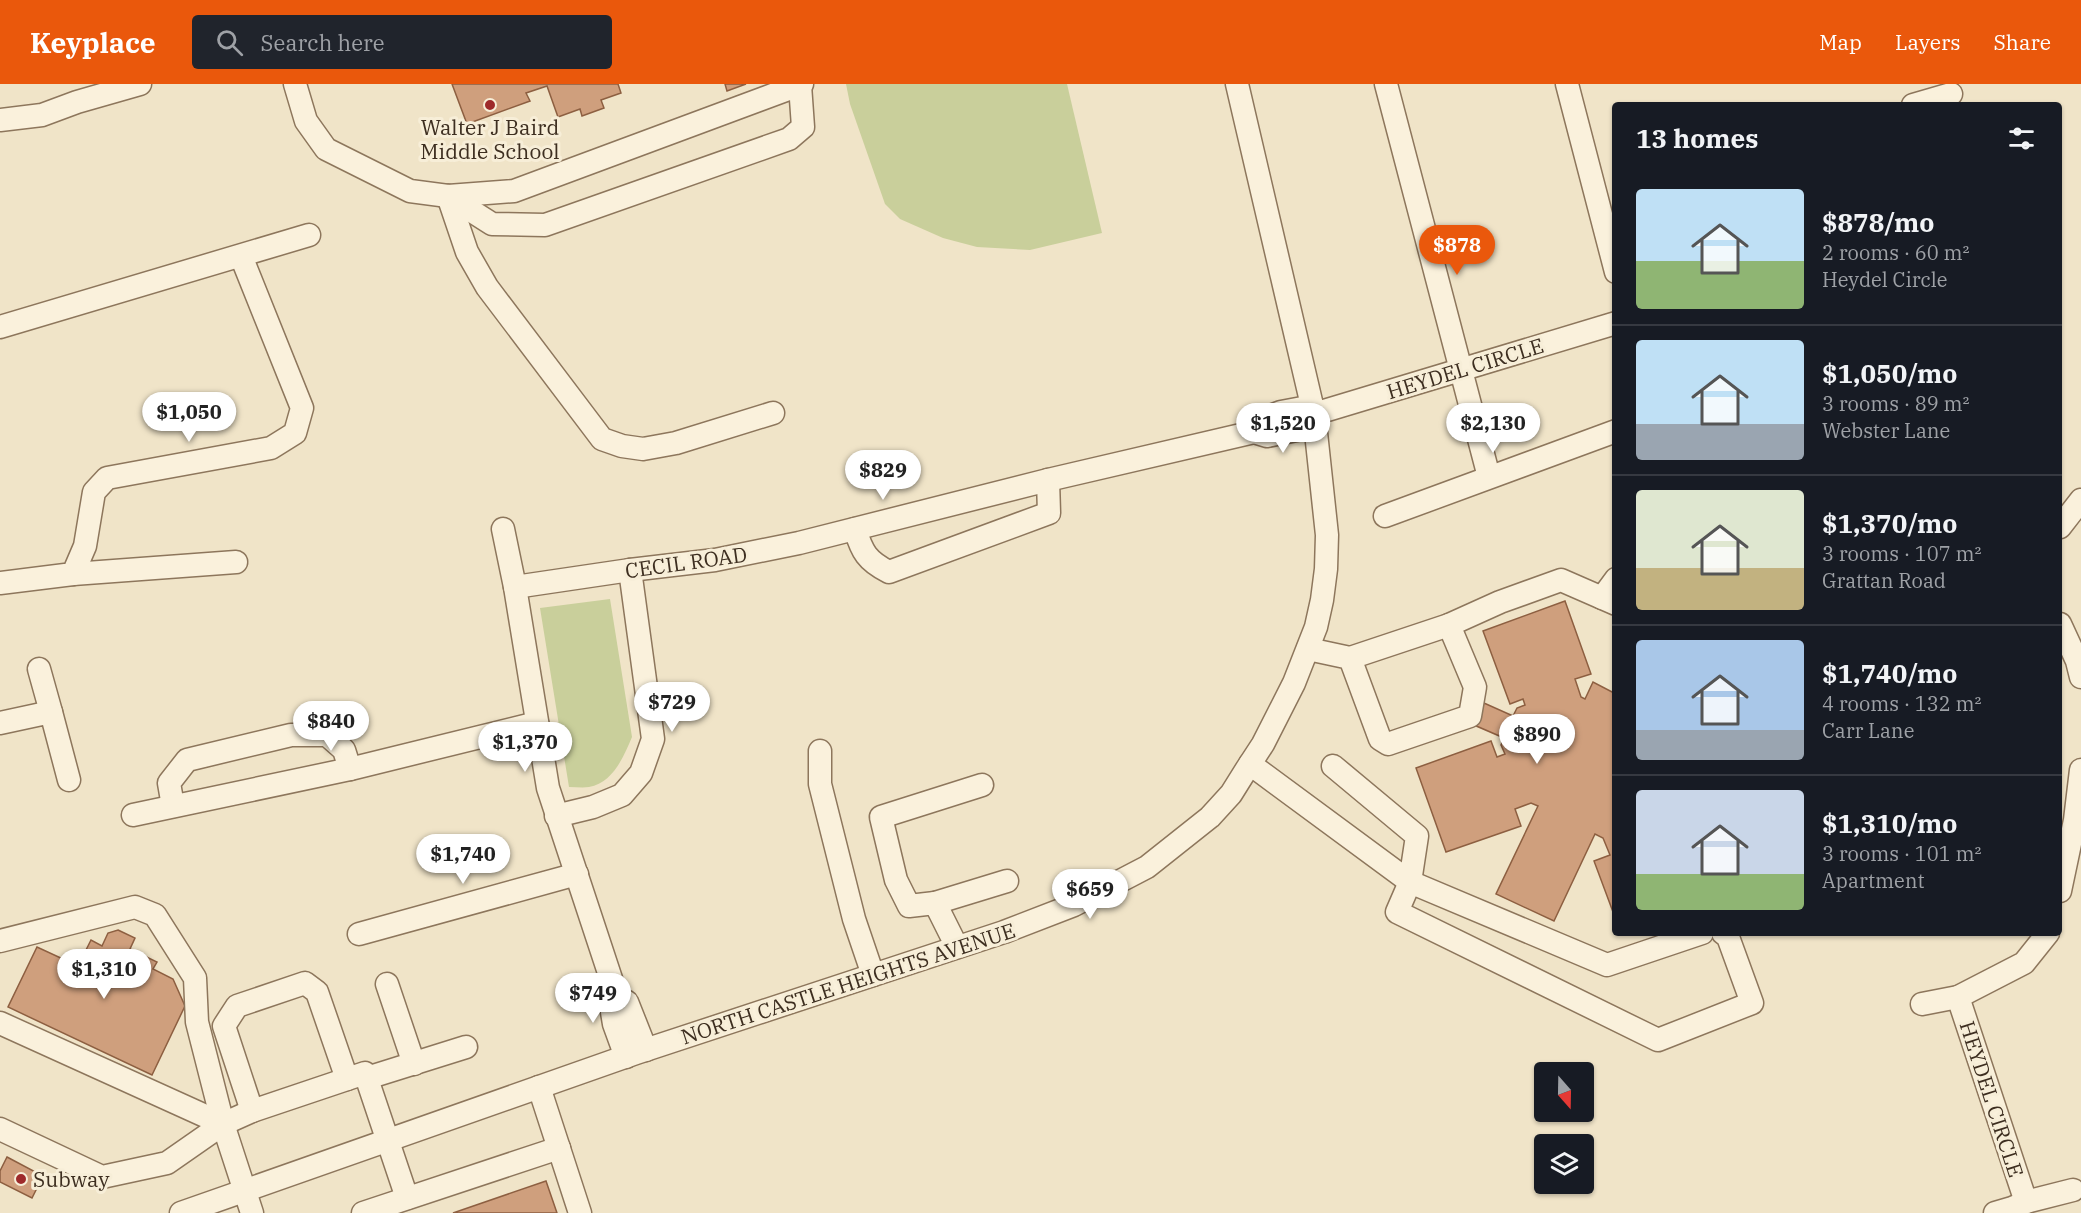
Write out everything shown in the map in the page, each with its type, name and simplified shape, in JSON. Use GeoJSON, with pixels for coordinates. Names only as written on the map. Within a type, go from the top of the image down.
{"type":"FeatureCollection","features":[{"type":"Feature","properties":{"kind":"street"},"geometry":{"type":"LineString","coordinates":[[0,120],[42,115],[77,102],[140,84]]}},
{"type":"Feature","properties":{"kind":"street"},"geometry":{"type":"LineString","coordinates":[[295,84],[306,121],[326,149],[410,191],[448,196],[514,191],[801,84],[803,127],[789,139],[545,225],[492,224],[448,196]]}},
{"type":"Feature","properties":{"kind":"street","name":"NORTH CASTLE HEIGHTS AVENUE"},"geometry":{"type":"LineString","coordinates":[[181,1213],[636,1053],[957,948],[1074,904],[1147,867],[1210,817],[1231,794],[1250,764],[1282,707],[1308,649],[1322,600],[1327,547],[1314,415],[1237,84]]}},
{"type":"Feature","properties":{"kind":"street"},"geometry":{"type":"LineString","coordinates":[[1567,84],[1612,257]]}},
{"type":"Feature","properties":{"kind":"street"},"geometry":{"type":"LineString","coordinates":[[1389,85],[1489,477]]}},
{"type":"Feature","properties":{"kind":"street"},"geometry":{"type":"LineString","coordinates":[[1923,102],[1951,94]]}},
{"type":"Feature","properties":{"kind":"street"},"geometry":{"type":"LineString","coordinates":[[448,196],[467,252],[488,287],[602,440],[643,449],[676,443],[773,413]]}},
{"type":"Feature","properties":{"kind":"street"},"geometry":{"type":"LineString","coordinates":[[0,327],[309,235]]}},
{"type":"Feature","properties":{"kind":"street"},"geometry":{"type":"LineString","coordinates":[[73,574],[85,546],[94,492],[107,478],[271,448],[295,433],[302,408],[241,256]]}},
{"type":"Feature","properties":{"kind":"street","name":"HEYDEL CIRCLE"},"geometry":{"type":"LineString","coordinates":[[1254,432],[1267,436],[1314,415],[1612,324]]}},
{"type":"Feature","properties":{"kind":"street","name":"CECIL ROAD"},"geometry":{"type":"LineString","coordinates":[[515,587],[715,560],[799,543],[1048,480],[1254,432]]}},
{"type":"Feature","properties":{"kind":"street"},"geometry":{"type":"LineString","coordinates":[[1385,516],[1612,432]]}},
{"type":"Feature","properties":{"kind":"street"},"geometry":{"type":"LineString","coordinates":[[855,529],[860,546],[872,563],[889,572],[1049,513],[1048,480]]}},
{"type":"Feature","properties":{"kind":"street"},"geometry":{"type":"LineString","coordinates":[[2062,524],[2081,500]]}},
{"type":"Feature","properties":{"kind":"street"},"geometry":{"type":"LineString","coordinates":[[503,529],[515,587],[548,788],[617,998],[611,1006],[614,1024],[636,1053]]}},
{"type":"Feature","properties":{"kind":"street"},"geometry":{"type":"LineString","coordinates":[[0,583],[73,574],[236,562]]}},
{"type":"Feature","properties":{"kind":"street"},"geometry":{"type":"LineString","coordinates":[[556,816],[593,807],[622,795],[641,772],[653,739],[630,570]]}},
{"type":"Feature","properties":{"kind":"street"},"geometry":{"type":"LineString","coordinates":[[1308,649],[1350,658],[1449,625],[1500,602],[1561,580],[1609,601]]}},
{"type":"Feature","properties":{"kind":"street"},"geometry":{"type":"LineString","coordinates":[[1350,658],[1380,739],[1389,744],[1470,716],[1475,687],[1449,625]]}},
{"type":"Feature","properties":{"kind":"street"},"geometry":{"type":"LineString","coordinates":[[2062,628],[2077,661],[2081,677]]}},
{"type":"Feature","properties":{"kind":"street"},"geometry":{"type":"LineString","coordinates":[[39,669],[69,780]]}},
{"type":"Feature","properties":{"kind":"street"},"geometry":{"type":"LineString","coordinates":[[0,723],[51,712]]}},
{"type":"Feature","properties":{"kind":"street"},"geometry":{"type":"LineString","coordinates":[[133,815],[350,769],[537,723]]}},
{"type":"Feature","properties":{"kind":"street"},"geometry":{"type":"LineString","coordinates":[[173,806],[170,783],[187,760],[291,735],[327,735],[344,750],[350,769]]}},
{"type":"Feature","properties":{"kind":"street"},"geometry":{"type":"LineString","coordinates":[[820,752],[820,784],[854,919],[873,975]]}},
{"type":"Feature","properties":{"kind":"street"},"geometry":{"type":"LineString","coordinates":[[1250,764],[1410,882],[1607,965],[1693,936]]}},
{"type":"Feature","properties":{"kind":"street"},"geometry":{"type":"LineString","coordinates":[[1333,766],[1417,836],[1410,882],[1397,912],[1658,1040],[1752,1004],[1728,936]]}},
{"type":"Feature","properties":{"kind":"street"},"geometry":{"type":"LineString","coordinates":[[2062,882],[2075,820],[2081,770]]}},
{"type":"Feature","properties":{"kind":"street"},"geometry":{"type":"LineString","coordinates":[[982,785],[881,817],[896,880],[909,906],[935,903],[1007,881]]}},
{"type":"Feature","properties":{"kind":"street"},"geometry":{"type":"LineString","coordinates":[[359,934],[577,874]]}},
{"type":"Feature","properties":{"kind":"street"},"geometry":{"type":"LineString","coordinates":[[935,903],[957,948]]}},
{"type":"Feature","properties":{"kind":"street"},"geometry":{"type":"LineString","coordinates":[[0,941],[135,907],[154,915],[195,978],[197,1022],[223,1124],[252,1213]]}},
{"type":"Feature","properties":{"kind":"street","name":"HEYDEL CIRCLE"},"geometry":{"type":"LineString","coordinates":[[1922,1004],[1958,997],[2024,963],[2046,936]]}},
{"type":"Feature","properties":{"kind":"street"},"geometry":{"type":"LineString","coordinates":[[252,1111],[224,1026],[237,1006],[305,983],[317,992],[388,1141],[407,1198]]}},
{"type":"Feature","properties":{"kind":"street"},"geometry":{"type":"LineString","coordinates":[[387,984],[414,1064]]}},
{"type":"Feature","properties":{"kind":"street","name":"HEYDEL CIRCLE"},"geometry":{"type":"LineString","coordinates":[[1958,997],[2026,1202]]}},
{"type":"Feature","properties":{"kind":"street"},"geometry":{"type":"LineString","coordinates":[[0,1023],[223,1124]]}},
{"type":"Feature","properties":{"kind":"street"},"geometry":{"type":"LineString","coordinates":[[0,1129],[102,1177],[168,1163],[223,1124],[252,1111],[466,1047]]}},
{"type":"Feature","properties":{"kind":"street"},"geometry":{"type":"LineString","coordinates":[[539,1087],[580,1213]]}},
{"type":"Feature","properties":{"kind":"street"},"geometry":{"type":"LineString","coordinates":[[363,1213],[559,1148]]}},
{"type":"Feature","properties":{"kind":"street"},"geometry":{"type":"LineString","coordinates":[[1995,1213],[2073,1190]]}},
{"type":"Feature","properties":{"kind":"green space"},"geometry":{"type":"Polygon","coordinates":[[[846,84],[1067,84],[1102,233],[1030,250],[977,247],[943,238],[900,219],[885,204],[850,104],[846,84]]]}},
{"type":"Feature","properties":{"kind":"green space"},"geometry":{"type":"Polygon","coordinates":[[[610,599],[632,737],[616,768],[605,780],[589,787],[569,787],[540,608],[610,599]]]}},
{"type":"Feature","properties":{"kind":"building","name":"Walter J Baird Middle School"},"geometry":{"type":"Polygon","coordinates":[[[452,84],[618,84],[621,93],[601,100],[604,108],[582,116],[580,109],[558,117],[547,86],[526,93],[530,101],[467,124],[452,84]]]}},
{"type":"Feature","properties":{"kind":"building"},"geometry":{"type":"Polygon","coordinates":[[[725,84],[746,84],[727,91],[725,84]]]}},
{"type":"Feature","properties":{"kind":"building"},"geometry":{"type":"Polygon","coordinates":[[[1565,601],[1591,674],[1575,679],[1581,697],[1585,699],[1593,682],[1612,692],[1612,909],[1594,861],[1610,855],[1603,838],[1595,834],[1554,921],[1496,894],[1538,806],[1531,803],[1515,809],[1521,826],[1446,852],[1416,768],[1491,741],[1497,757],[1505,754],[1501,745],[1504,738],[1474,725],[1484,703],[1513,716],[1517,708],[1525,705],[1523,699],[1510,704],[1483,631],[1565,601]]]}},
{"type":"Feature","properties":{"kind":"building"},"geometry":{"type":"Polygon","coordinates":[[[118,930],[135,938],[130,949],[157,962],[153,969],[173,979],[185,1006],[152,1075],[8,1007],[37,947],[78,966],[91,940],[102,946],[108,933],[118,930]]]}},
{"type":"Feature","properties":{"kind":"building","name":"Subway"},"geometry":{"type":"Polygon","coordinates":[[[7,1157],[43,1176],[32,1198],[0,1182],[0,1171],[7,1157]]]}},
{"type":"Feature","properties":{"kind":"building"},"geometry":{"type":"Polygon","coordinates":[[[546,1181],[557,1213],[453,1213],[546,1181]]]}},
{"type":"Feature","properties":{"kind":"place","name":"Walter J Baird Middle School"},"geometry":{"type":"Point","coordinates":[490,105]}},
{"type":"Feature","properties":{"kind":"place","name":"Subway"},"geometry":{"type":"Point","coordinates":[21,1179]}}]}
